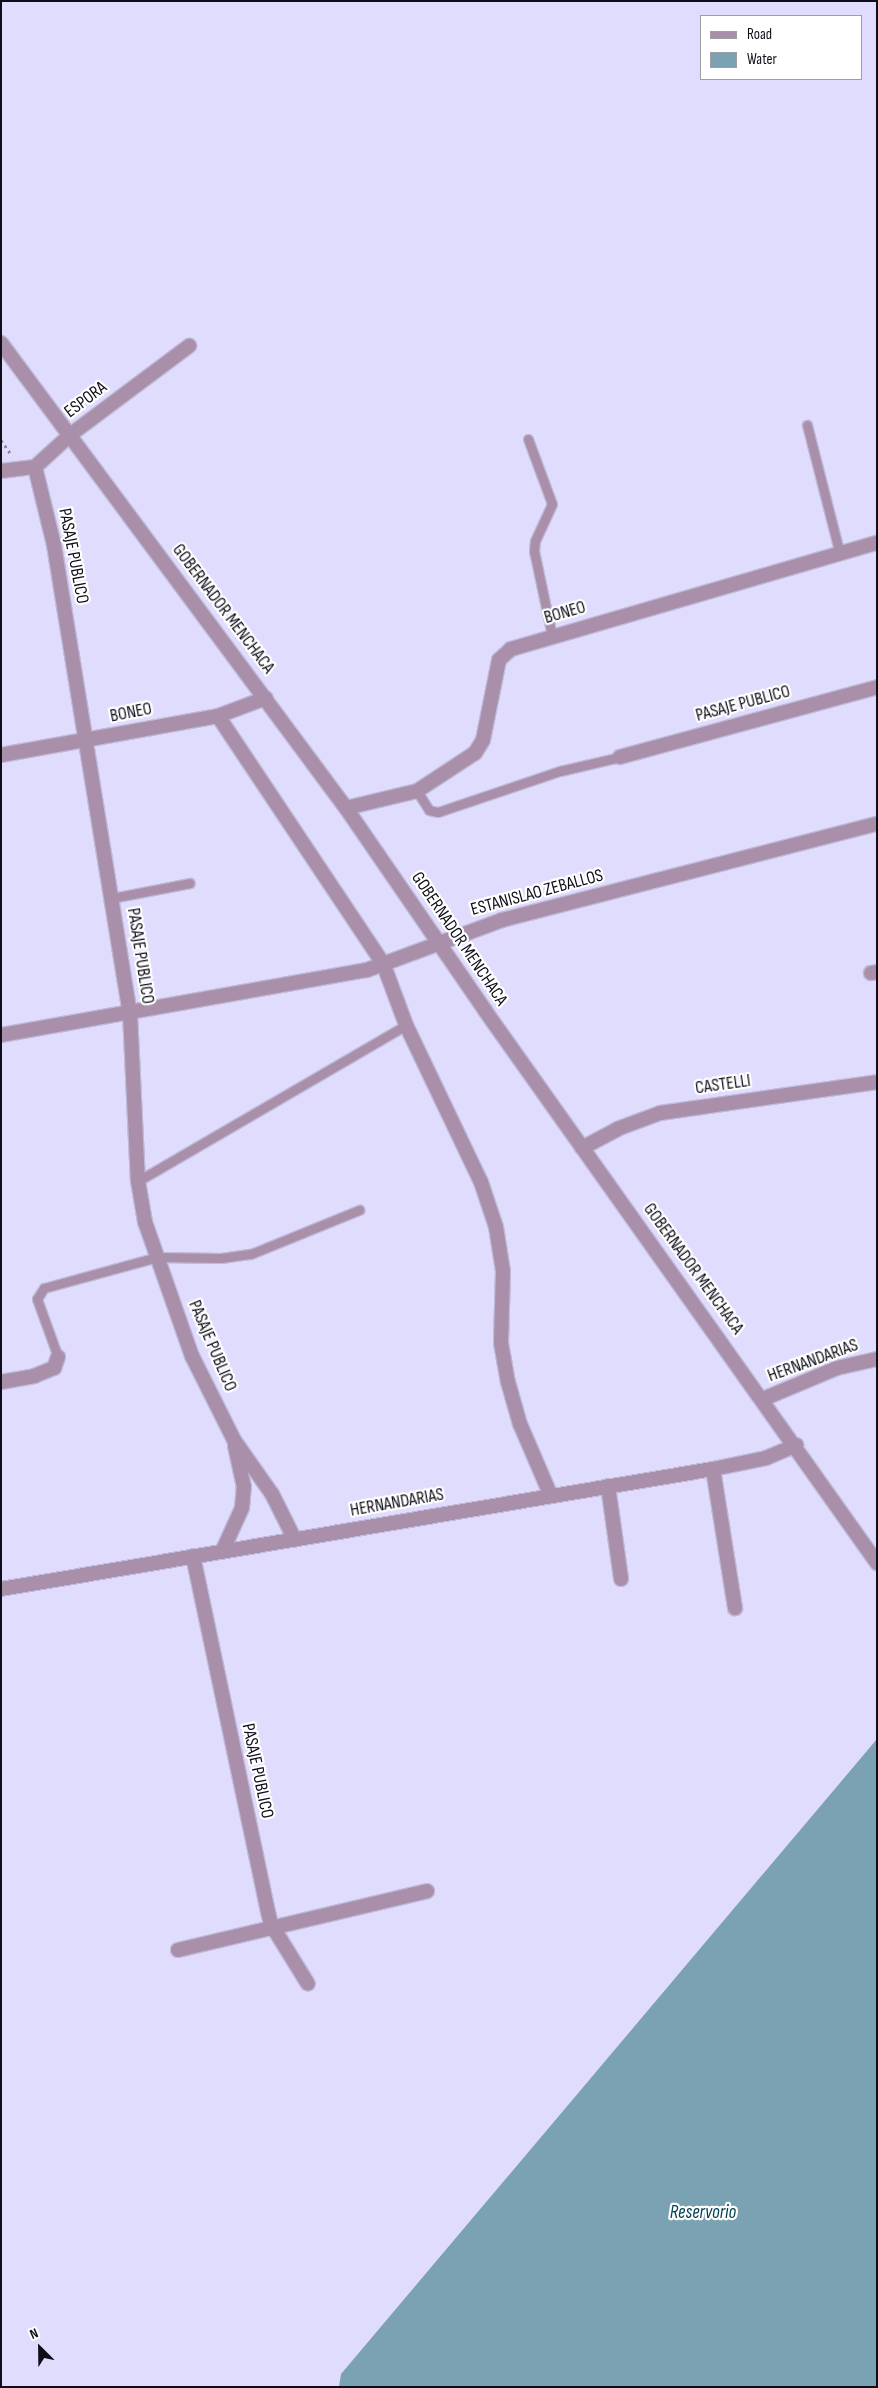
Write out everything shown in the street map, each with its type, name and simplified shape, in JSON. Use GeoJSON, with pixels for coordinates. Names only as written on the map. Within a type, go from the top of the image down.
{"type":"FeatureCollection","features":[{"type":"Feature","properties":{"kind":"street","name":"GOBERNADOR MENCHACA"},"geometry":{"type":"LineString","coordinates":[[1,343],[346,808],[582,1148],[796,1445],[877,1563]]}},
{"type":"Feature","properties":{"kind":"street","name":"ESPORA"},"geometry":{"type":"LineString","coordinates":[[35,466],[70,435],[189,346]]}},
{"type":"Feature","properties":{"kind":"street"},"geometry":{"type":"LineString","coordinates":[[1,472],[35,466]]}},
{"type":"Feature","properties":{"kind":"street","name":"PASAJE PUBLICO"},"geometry":{"type":"LineString","coordinates":[[35,466],[54,545],[130,1013],[138,1181],[145,1222],[192,1356],[234,1440],[272,1494],[295,1540]]}},
{"type":"Feature","properties":{"kind":"street","name":"BONEO"},"geometry":{"type":"LineString","coordinates":[[346,808],[417,791],[480,747],[499,660],[504,653],[552,636],[877,543]]}},
{"type":"Feature","properties":{"kind":"street","name":"PASAJE PUBLICO"},"geometry":{"type":"LineString","coordinates":[[620,757],[877,687]]}},
{"type":"Feature","properties":{"kind":"street","name":"BONEO"},"geometry":{"type":"LineString","coordinates":[[1,755],[218,716],[266,698]]}},
{"type":"Feature","properties":{"kind":"street"},"geometry":{"type":"LineString","coordinates":[[218,716],[383,963],[406,1025],[481,1182],[496,1227],[503,1271],[501,1343],[508,1382],[520,1424],[551,1496]]}},
{"type":"Feature","properties":{"kind":"street","name":"ESTANISLAO ZEBALLOS"},"geometry":{"type":"LineString","coordinates":[[1,1035],[367,970],[502,920],[877,824]]}},
{"type":"Feature","properties":{"kind":"street","name":"CASTELLI"},"geometry":{"type":"LineString","coordinates":[[582,1148],[617,1129],[660,1113],[877,1082]]}},
{"type":"Feature","properties":{"kind":"street"},"geometry":{"type":"LineString","coordinates":[[1,1382],[34,1376],[54,1368],[58,1357]]}},
{"type":"Feature","properties":{"kind":"street","name":"HERNANDARIAS"},"geometry":{"type":"LineString","coordinates":[[763,1399],[837,1368],[877,1358]]}},
{"type":"Feature","properties":{"kind":"street","name":"PASAJE PUBLICO"},"geometry":{"type":"LineString","coordinates":[[222,1552],[242,1508],[244,1487],[234,1440]]}},
{"type":"Feature","properties":{"kind":"street","name":"HERNANDARIAS"},"geometry":{"type":"LineString","coordinates":[[1,1589],[713,1469],[766,1458],[796,1445]]}},
{"type":"Feature","properties":{"kind":"street"},"geometry":{"type":"LineString","coordinates":[[713,1469],[735,1608]]}},
{"type":"Feature","properties":{"kind":"street"},"geometry":{"type":"LineString","coordinates":[[608,1486],[621,1579]]}},
{"type":"Feature","properties":{"kind":"street","name":"PASAJE PUBLICO"},"geometry":{"type":"LineString","coordinates":[[193,1556],[273,1927],[308,1984]]}},
{"type":"Feature","properties":{"kind":"street"},"geometry":{"type":"LineString","coordinates":[[178,1950],[427,1892]]}},
{"type":"Feature","properties":{"kind":"lane"},"geometry":{"type":"LineString","coordinates":[[806,425],[840,554]]}},
{"type":"Feature","properties":{"kind":"lane"},"geometry":{"type":"LineString","coordinates":[[528,439],[552,504],[535,541],[534,551],[552,636]]}},
{"type":"Feature","properties":{"kind":"lane"},"geometry":{"type":"LineString","coordinates":[[417,791],[429,810],[438,812],[560,771],[620,757]]}},
{"type":"Feature","properties":{"kind":"lane"},"geometry":{"type":"LineString","coordinates":[[112,898],[190,883]]}},
{"type":"Feature","properties":{"kind":"lane"},"geometry":{"type":"LineString","coordinates":[[138,1181],[406,1025]]}},
{"type":"Feature","properties":{"kind":"lane"},"geometry":{"type":"LineString","coordinates":[[58,1357],[37,1299],[44,1288],[157,1257],[221,1258],[251,1254],[359,1210]]}},
{"type":"Feature","properties":{"kind":"water","name":"Reservorio"},"geometry":{"type":"Polygon","coordinates":[[[877,1739],[877,2387],[339,2387],[341,2374],[877,1739]]]}}]}
